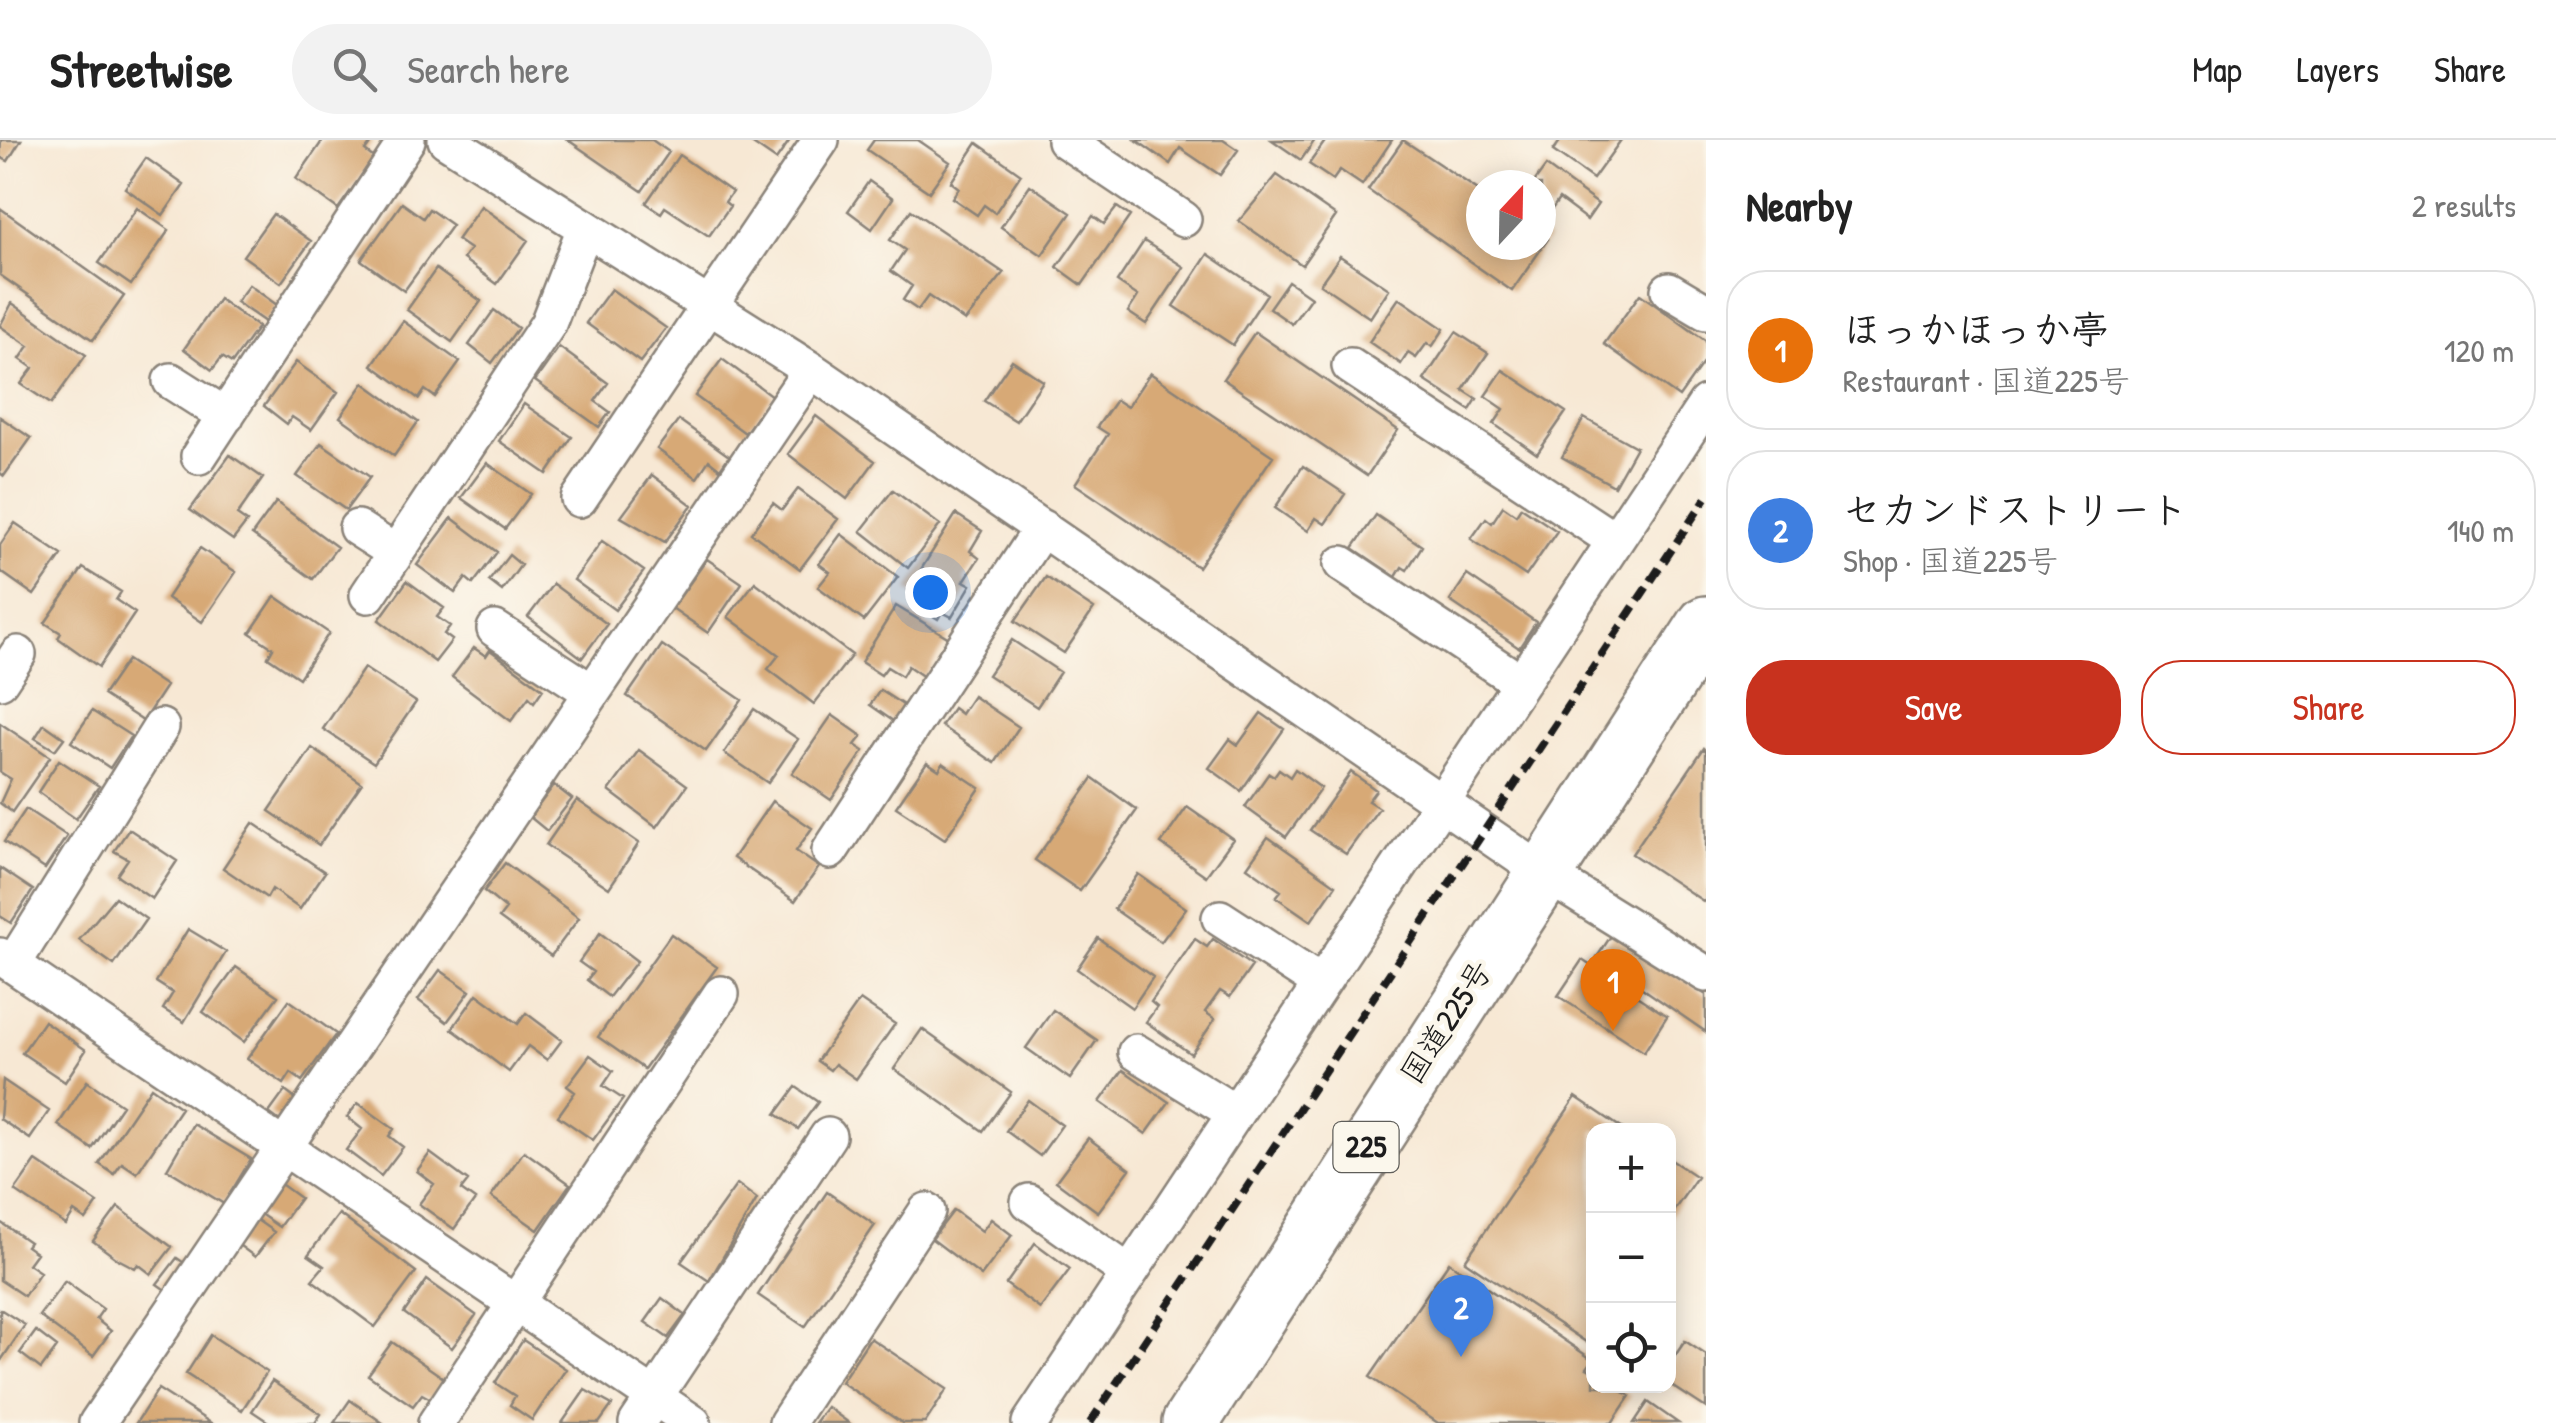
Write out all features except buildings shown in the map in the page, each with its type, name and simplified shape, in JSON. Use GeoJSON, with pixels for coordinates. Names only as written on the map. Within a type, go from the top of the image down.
{"type":"FeatureCollection","features":[{"type":"Feature","properties":{"kind":"highway","name":"国道225号"},"geometry":{"type":"LineString","coordinates":[[1190,1423],[1542,872],[1706,624]]}},
{"type":"Feature","properties":{"kind":"street"},"geometry":{"type":"LineString","coordinates":[[199,456],[407,140]]}},
{"type":"Feature","properties":{"kind":"street"},"geometry":{"type":"LineString","coordinates":[[446,140],[811,370],[1542,872],[1706,974]]}},
{"type":"Feature","properties":{"kind":"street"},"geometry":{"type":"LineString","coordinates":[[579,499],[821,140]]}},
{"type":"Feature","properties":{"kind":"street"},"geometry":{"type":"LineString","coordinates":[[1065,140],[1183,219]]}},
{"type":"Feature","properties":{"kind":"street"},"geometry":{"type":"LineString","coordinates":[[368,595],[548,324],[585,228]]}},
{"type":"Feature","properties":{"kind":"street"},"geometry":{"type":"LineString","coordinates":[[1669,290],[1706,312]]}},
{"type":"Feature","properties":{"kind":"street"},"geometry":{"type":"LineString","coordinates":[[1350,366],[1615,541]]}},
{"type":"Feature","properties":{"kind":"street"},"geometry":{"type":"LineString","coordinates":[[97,1423],[811,370]]}},
{"type":"Feature","properties":{"kind":"street"},"geometry":{"type":"LineString","coordinates":[[171,380],[226,416]]}},
{"type":"Feature","properties":{"kind":"street"},"geometry":{"type":"LineString","coordinates":[[1030,1423],[1706,404]]}},
{"type":"Feature","properties":{"kind":"street"},"geometry":{"type":"LineString","coordinates":[[357,528],[396,552]]}},
{"type":"Feature","properties":{"kind":"street"},"geometry":{"type":"LineString","coordinates":[[830,851],[1042,528]]}},
{"type":"Feature","properties":{"kind":"street"},"geometry":{"type":"LineString","coordinates":[[1342,564],[1520,682]]}},
{"type":"Feature","properties":{"kind":"street"},"geometry":{"type":"LineString","coordinates":[[496,629],[590,692]]}},
{"type":"Feature","properties":{"kind":"street"},"geometry":{"type":"LineString","coordinates":[[161,727],[6,960],[514,1303],[646,1410],[693,1423]]}},
{"type":"Feature","properties":{"kind":"street"},"geometry":{"type":"LineString","coordinates":[[1220,918],[1320,982]]}},
{"type":"Feature","properties":{"kind":"street"},"geometry":{"type":"LineString","coordinates":[[436,1423],[721,994]]}},
{"type":"Feature","properties":{"kind":"street"},"geometry":{"type":"LineString","coordinates":[[1136,1052],[1234,1113]]}},
{"type":"Feature","properties":{"kind":"street"},"geometry":{"type":"LineString","coordinates":[[646,1410],[828,1136]]}},
{"type":"Feature","properties":{"kind":"street"},"geometry":{"type":"LineString","coordinates":[[1029,1202],[1129,1272]]}},
{"type":"Feature","properties":{"kind":"street"},"geometry":{"type":"LineString","coordinates":[[787,1423],[928,1211]]}},
{"type":"Feature","properties":{"kind":"railway"},"geometry":{"type":"LineString","coordinates":[[1090,1423],[1706,498]]}},
{"type":"Feature","properties":{"kind":"place","name":"ほっかほっか亭"},"geometry":{"type":"Point","coordinates":[1613,1031]}},
{"type":"Feature","properties":{"kind":"place","name":"セカンドストリート"},"geometry":{"type":"Point","coordinates":[1461,1357]}}]}
